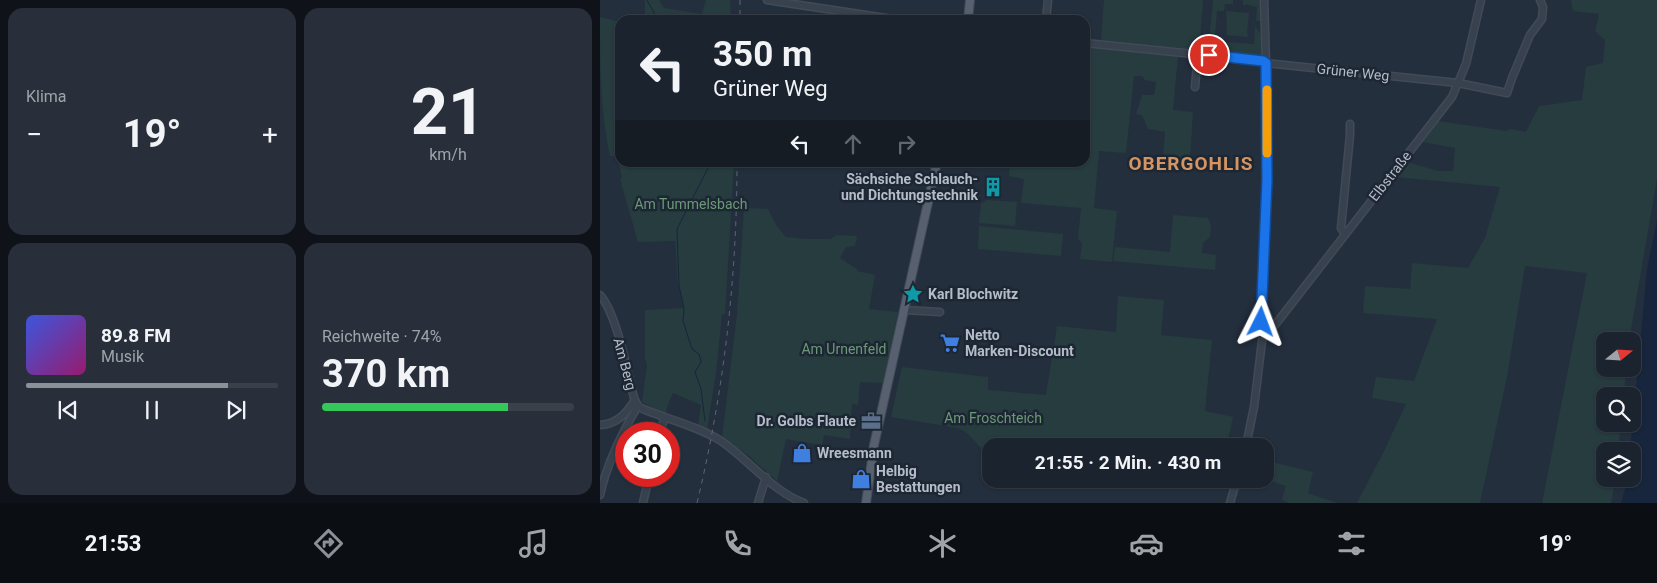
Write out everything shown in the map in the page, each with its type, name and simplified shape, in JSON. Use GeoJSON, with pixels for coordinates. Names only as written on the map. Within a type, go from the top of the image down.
{"type":"FeatureCollection","features":[{"type":"Feature","properties":{"kind":"main road"},"geometry":{"type":"LineString","coordinates":[[968,15],[970,0]]}},
{"type":"Feature","properties":{"kind":"main road"},"geometry":{"type":"LineString","coordinates":[[866,503],[874,445],[936,167]]}},
{"type":"Feature","properties":{"kind":"street"},"geometry":{"type":"LineString","coordinates":[[772,0],[867,15]]}},
{"type":"Feature","properties":{"kind":"street"},"geometry":{"type":"LineString","coordinates":[[1046,15],[1048,0]]}},
{"type":"Feature","properties":{"kind":"street"},"geometry":{"type":"LineString","coordinates":[[1248,438],[1254,407],[1263,333],[1261,322],[1267,180],[1264,0]]}},
{"type":"Feature","properties":{"kind":"street","name":"Elbstraße"},"geometry":{"type":"LineString","coordinates":[[1263,333],[1275,325],[1452,96],[1466,64],[1481,0]]}},
{"type":"Feature","properties":{"kind":"street","name":"Grüner Weg"},"geometry":{"type":"LineString","coordinates":[[1090,43],[1458,83],[1507,93],[1530,35],[1542,19],[1543,7],[1540,0]]}},
{"type":"Feature","properties":{"kind":"street"},"geometry":{"type":"LineString","coordinates":[[1194,87],[1198,54]]}},
{"type":"Feature","properties":{"kind":"street"},"geometry":{"type":"LineString","coordinates":[[1345,234],[1341,228],[1350,124]]}},
{"type":"Feature","properties":{"kind":"street","name":"Am Berg"},"geometry":{"type":"LineString","coordinates":[[600,295],[609,310],[619,338],[637,403]]}},
{"type":"Feature","properties":{"kind":"street"},"geometry":{"type":"LineString","coordinates":[[904,310],[940,312]]}},
{"type":"Feature","properties":{"kind":"street"},"geometry":{"type":"LineString","coordinates":[[637,403],[664,418],[720,440],[786,494],[804,503]]}},
{"type":"Feature","properties":{"kind":"street"},"geometry":{"type":"LineString","coordinates":[[600,425],[614,423],[637,403]]}},
{"type":"Feature","properties":{"kind":"street"},"geometry":{"type":"LineString","coordinates":[[600,495],[608,465],[637,403]]}},
{"type":"Feature","properties":{"kind":"street"},"geometry":{"type":"LineString","coordinates":[[662,422],[664,418]]}},
{"type":"Feature","properties":{"kind":"street"},"geometry":{"type":"LineString","coordinates":[[758,503],[766,477]]}},
{"type":"Feature","properties":{"kind":"street"},"geometry":{"type":"LineString","coordinates":[[643,503],[647,487]]}},
{"type":"Feature","properties":{"kind":"street"},"geometry":{"type":"LineString","coordinates":[[1230,503],[1235,488]]}},
{"type":"Feature","properties":{"kind":"green space"},"geometry":{"type":"Polygon","coordinates":[[[645,0],[659,0],[664,8],[702,14],[706,0],[730,0],[731,15],[645,15],[645,0]]]}},
{"type":"Feature","properties":{"kind":"green space"},"geometry":{"type":"Polygon","coordinates":[[[1104,0],[1203,0],[1199,51],[1101,41],[1104,0]]]}},
{"type":"Feature","properties":{"kind":"green space"},"geometry":{"type":"Polygon","coordinates":[[[1213,0],[1233,0],[1233,4],[1225,4],[1224,11],[1217,11],[1215,36],[1224,37],[1223,44],[1209,43],[1213,0]]]}},
{"type":"Feature","properties":{"kind":"green space"},"geometry":{"type":"Polygon","coordinates":[[[1243,0],[1260,0],[1261,21],[1256,21],[1257,7],[1243,5],[1243,0]]]}},
{"type":"Feature","properties":{"kind":"green space"},"geometry":{"type":"Polygon","coordinates":[[[1571,0],[1657,0],[1657,179],[1631,332],[1596,332],[1596,378],[1625,378],[1625,387],[1596,387],[1596,432],[1620,432],[1619,442],[1596,442],[1596,487],[1614,487],[1611,503],[1542,503],[1587,273],[1525,266],[1507,377],[1480,503],[1357,503],[1406,404],[1372,398],[1376,377],[1414,381],[1437,319],[1363,313],[1365,286],[1410,289],[1412,263],[1468,268],[1485,238],[1500,187],[1396,177],[1407,162],[1438,171],[1453,171],[1455,148],[1423,142],[1438,121],[1526,132],[1539,106],[1582,100],[1586,67],[1603,63],[1605,40],[1595,31],[1599,14],[1573,11],[1571,0]]]}},
{"type":"Feature","properties":{"kind":"green space"},"geometry":{"type":"Polygon","coordinates":[[[1226,11],[1249,13],[1247,33],[1249,37],[1227,35],[1226,11]]]}},
{"type":"Feature","properties":{"kind":"green space"},"geometry":{"type":"Polygon","coordinates":[[[600,17],[615,21],[615,156],[610,156],[607,139],[602,104],[600,17]]]}},
{"type":"Feature","properties":{"kind":"green space"},"geometry":{"type":"Polygon","coordinates":[[[1255,26],[1262,36],[1263,57],[1226,52],[1227,42],[1254,44],[1255,26]]]}},
{"type":"Feature","properties":{"kind":"green space"},"geometry":{"type":"Polygon","coordinates":[[[1090,47],[1178,56],[1173,110],[1193,112],[1190,159],[1163,157],[1165,132],[1148,129],[1142,115],[1136,114],[1142,95],[1154,95],[1156,82],[1145,80],[1142,76],[1134,76],[1126,153],[1099,151],[1094,208],[1117,211],[1112,262],[1080,259],[1082,243],[1078,239],[1081,208],[1021,203],[1024,179],[1009,176],[1010,167],[1090,167],[1090,47]]]}},
{"type":"Feature","properties":{"kind":"green space","name":"Am Tummelsbach"},"geometry":{"type":"Polygon","coordinates":[[[620,167],[734,167],[725,314],[722,314],[716,373],[707,430],[698,425],[701,405],[673,393],[666,413],[662,413],[642,402],[647,365],[645,359],[645,310],[684,308],[678,284],[675,241],[638,242],[620,179],[622,178],[620,167]]]}},
{"type":"Feature","properties":{"kind":"green space"},"geometry":{"type":"Polygon","coordinates":[[[987,200],[1017,202],[1015,226],[979,223],[981,204],[987,200]]]}},
{"type":"Feature","properties":{"kind":"green space","name":"Am Urnenfeld"},"geometry":{"type":"Polygon","coordinates":[[[744,208],[768,209],[776,225],[786,237],[831,239],[837,235],[857,236],[855,246],[846,247],[840,258],[857,269],[857,271],[875,275],[869,309],[898,312],[883,383],[860,382],[858,405],[852,404],[850,439],[824,435],[822,445],[786,439],[777,481],[749,456],[722,438],[737,314],[744,208]]]}},
{"type":"Feature","properties":{"kind":"green space"},"geometry":{"type":"Polygon","coordinates":[[[1173,215],[1208,218],[1211,226],[1210,237],[1203,243],[1202,253],[1216,255],[1215,270],[1113,261],[1115,247],[1170,252],[1173,215]]]}},
{"type":"Feature","properties":{"kind":"green space"},"geometry":{"type":"Polygon","coordinates":[[[979,226],[1063,234],[1061,256],[978,249],[979,226]]]}},
{"type":"Feature","properties":{"kind":"green space","name":"Am Froschteich"},"geometry":{"type":"Polygon","coordinates":[[[1118,296],[1164,300],[1161,335],[1212,340],[1205,411],[1233,417],[1228,438],[982,438],[981,448],[966,432],[958,428],[891,417],[902,367],[988,377],[988,390],[1046,395],[1057,326],[1116,332],[1118,296]]]}},
{"type":"Feature","properties":{"kind":"green space"},"geometry":{"type":"Polygon","coordinates":[[[1274,462],[1313,472],[1308,493],[1337,503],[1289,503],[1282,500],[1286,486],[1274,482],[1274,462]]]}},
{"type":"Feature","properties":{"kind":"water"},"geometry":{"type":"Polygon","coordinates":[[[1657,220],[1657,503],[1621,503],[1626,487],[1641,487],[1641,442],[1631,442],[1632,432],[1641,432],[1641,387],[1636,387],[1637,378],[1641,378],[1641,333],[1647,269],[1657,220]]]}},
{"type":"Feature","properties":{"kind":"waterway"},"geometry":{"type":"LineString","coordinates":[[647,0],[655,15]]}},
{"type":"Feature","properties":{"kind":"waterway"},"geometry":{"type":"LineString","coordinates":[[705,421],[701,389],[695,372],[701,362],[699,354],[692,349],[683,321],[684,308],[679,286],[677,229],[708,167]]}},
{"type":"Feature","properties":{"kind":"railway"},"geometry":{"type":"LineString","coordinates":[[740,0],[740,15]]}},
{"type":"Feature","properties":{"kind":"railway"},"geometry":{"type":"LineString","coordinates":[[697,503],[715,419],[727,334],[735,248],[737,167]]}},
{"type":"Feature","properties":{"kind":"slow traffic"},"geometry":{"type":"LineString","coordinates":[[1267,90],[1267,153]]}},
{"type":"Feature","properties":{"kind":"place","name":"Sächsiche Schlauch- und Dichtungstechnik"},"geometry":{"type":"Point","coordinates":[993,187]}},
{"type":"Feature","properties":{"kind":"place","name":"Karl Blochwitz"},"geometry":{"type":"Point","coordinates":[913,294]}},
{"type":"Feature","properties":{"kind":"place","name":"Netto Marken-Discount"},"geometry":{"type":"Point","coordinates":[950,343]}},
{"type":"Feature","properties":{"kind":"place","name":"Dr. Golbs Flaute"},"geometry":{"type":"Point","coordinates":[871,421]}},
{"type":"Feature","properties":{"kind":"place","name":"Wreesmann"},"geometry":{"type":"Point","coordinates":[802,453]}},
{"type":"Feature","properties":{"kind":"place","name":"Helbig Bestattungen"},"geometry":{"type":"Point","coordinates":[861,479]}},
{"type":"Feature","properties":{"kind":"district","name":"OBERGOHLIS"},"geometry":{"type":"Point","coordinates":[1191,163]}},
{"type":"Feature","properties":{"kind":"route"},"geometry":{"type":"LineString","coordinates":[[1209,55],[1263,61],[1266,63],[1267,180],[1261,322]]}}]}
